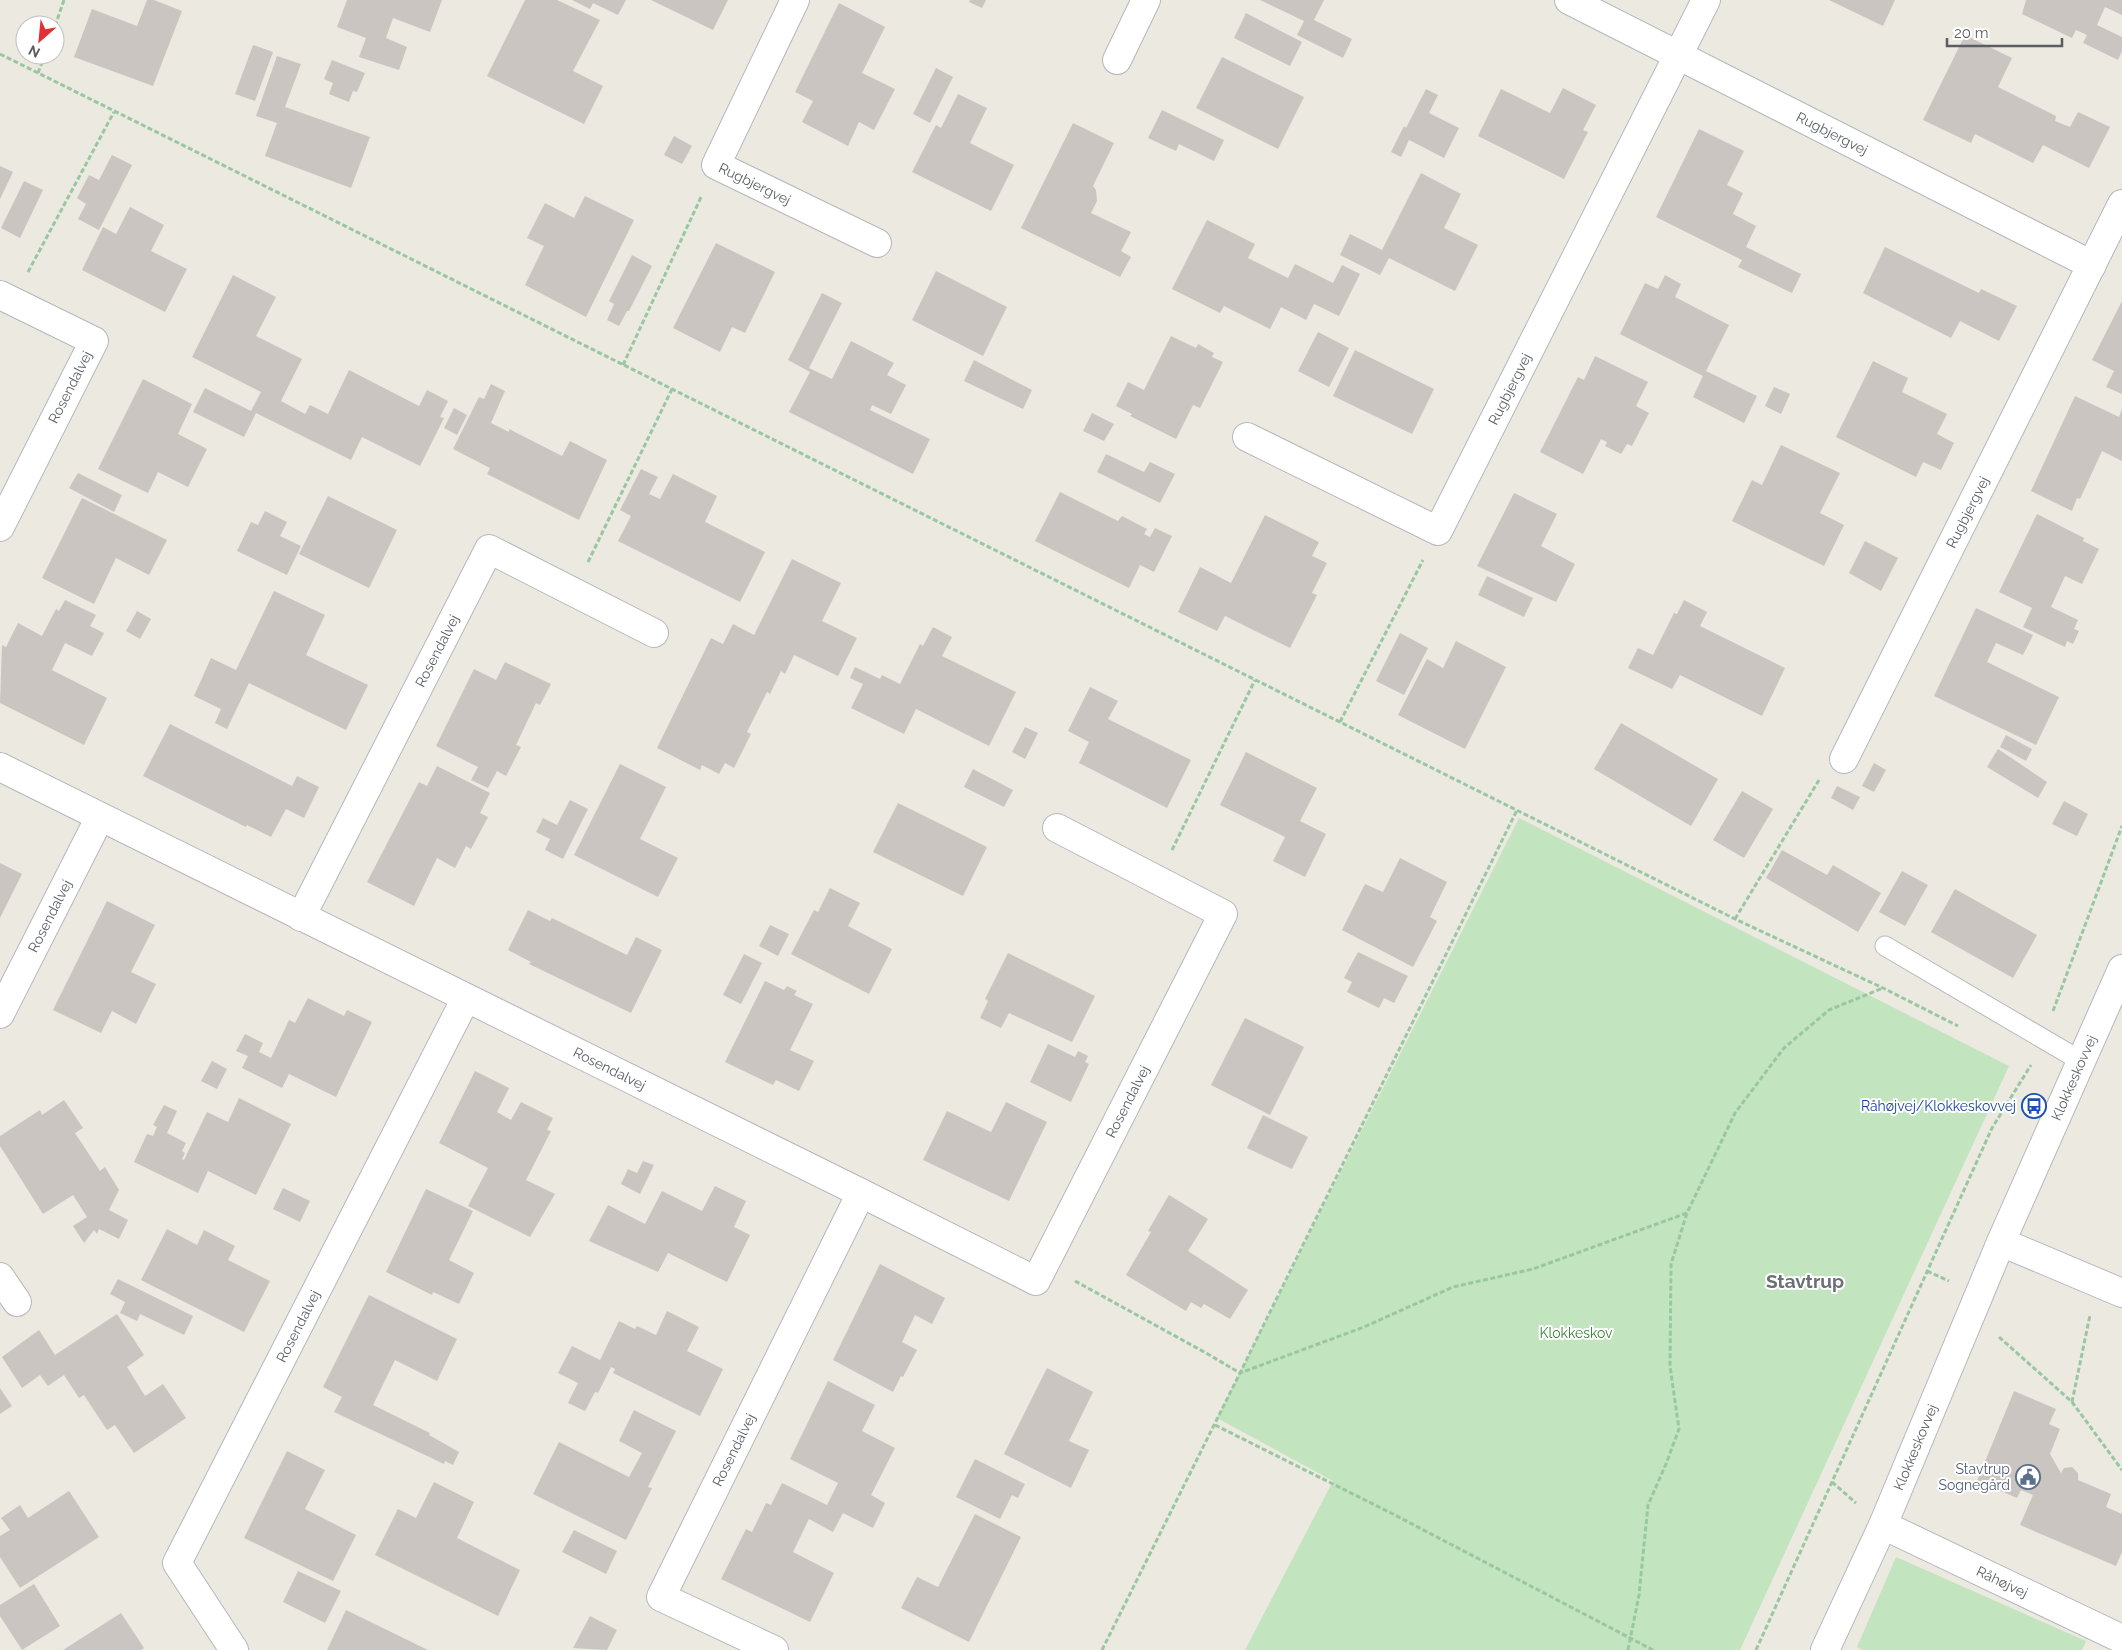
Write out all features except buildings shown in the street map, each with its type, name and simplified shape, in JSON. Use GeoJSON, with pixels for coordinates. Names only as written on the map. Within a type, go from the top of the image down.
{"type":"FeatureCollection","features":[{"type":"Feature","properties":{"kind":"street","name":"Rugbjergvej"},"geometry":{"type":"LineString","coordinates":[[795,0],[716,165],[876,243]]}},
{"type":"Feature","properties":{"kind":"street"},"geometry":{"type":"LineString","coordinates":[[1116,60],[1146,0]]}},
{"type":"Feature","properties":{"kind":"street","name":"Rugbjergvej"},"geometry":{"type":"LineString","coordinates":[[1569,0],[2092,265]]}},
{"type":"Feature","properties":{"kind":"street","name":"Rugbjergvej"},"geometry":{"type":"LineString","coordinates":[[1438,531],[1706,0]]}},
{"type":"Feature","properties":{"kind":"street","name":"Rugbjergvej"},"geometry":{"type":"LineString","coordinates":[[1844,759],[2122,204]]}},
{"type":"Feature","properties":{"kind":"street","name":"Rosendalvej"},"geometry":{"type":"LineString","coordinates":[[0,527],[94,340],[6,298]]}},
{"type":"Feature","properties":{"kind":"street"},"geometry":{"type":"LineString","coordinates":[[1248,436],[1438,531]]}},
{"type":"Feature","properties":{"kind":"street","name":"Rosendalvej"},"geometry":{"type":"LineString","coordinates":[[301,917],[489,549],[654,633]]}},
{"type":"Feature","properties":{"kind":"street","name":"Rosendalvej"},"geometry":{"type":"LineString","coordinates":[[0,767],[861,1193],[1036,1282],[1223,914],[1057,828]]}},
{"type":"Feature","properties":{"kind":"street","name":"Rosendalvej"},"geometry":{"type":"LineString","coordinates":[[0,1014],[100,817]]}},
{"type":"Feature","properties":{"kind":"street","name":"Klokkeskovvej"},"geometry":{"type":"LineString","coordinates":[[1825,1650],[1882,1524],[2001,1242],[2122,969]]}},
{"type":"Feature","properties":{"kind":"street","name":"Rosendalvej"},"geometry":{"type":"LineString","coordinates":[[234,1650],[178,1563],[466,998]]}},
{"type":"Feature","properties":{"kind":"street","name":"Rosendalvej"},"geometry":{"type":"LineString","coordinates":[[774,1650],[661,1597],[861,1193]]}},
{"type":"Feature","properties":{"kind":"street"},"geometry":{"type":"LineString","coordinates":[[2001,1242],[2122,1293]]}},
{"type":"Feature","properties":{"kind":"street"},"geometry":{"type":"LineString","coordinates":[[0,1277],[16,1302]]}},
{"type":"Feature","properties":{"kind":"street","name":"Råhøjvej"},"geometry":{"type":"LineString","coordinates":[[1882,1524],[2122,1639]]}},
{"type":"Feature","properties":{"kind":"lane"},"geometry":{"type":"LineString","coordinates":[[1885,946],[2081,1061]]}},
{"type":"Feature","properties":{"kind":"path"},"geometry":{"type":"LineString","coordinates":[[59,15],[64,0]]}},
{"type":"Feature","properties":{"kind":"path"},"geometry":{"type":"LineString","coordinates":[[0,54],[1735,919],[1883,988],[1962,1028]]}},
{"type":"Feature","properties":{"kind":"path"},"geometry":{"type":"LineString","coordinates":[[38,73],[41,65]]}},
{"type":"Feature","properties":{"kind":"path"},"geometry":{"type":"LineString","coordinates":[[6,298],[114,112]]}},
{"type":"Feature","properties":{"kind":"path"},"geometry":{"type":"LineString","coordinates":[[623,365],[716,165]]}},
{"type":"Feature","properties":{"kind":"path"},"geometry":{"type":"LineString","coordinates":[[573,592],[672,389]]}},
{"type":"Feature","properties":{"kind":"path"},"geometry":{"type":"LineString","coordinates":[[1340,722],[1438,531]]}},
{"type":"Feature","properties":{"kind":"path"},"geometry":{"type":"LineString","coordinates":[[1157,880],[1255,680]]}},
{"type":"Feature","properties":{"kind":"path"},"geometry":{"type":"LineString","coordinates":[[1735,919],[1820,780],[1844,759]]}},
{"type":"Feature","properties":{"kind":"path"},"geometry":{"type":"LineString","coordinates":[[1102,1650],[1215,1425],[1517,810]]}},
{"type":"Feature","properties":{"kind":"path"},"geometry":{"type":"LineString","coordinates":[[2043,1040],[2122,826]]}},
{"type":"Feature","properties":{"kind":"path"},"geometry":{"type":"LineString","coordinates":[[1628,1650],[1632,1638],[1639,1595],[1648,1505],[1679,1429],[1670,1366],[1671,1264],[1687,1213],[1735,1113],[1784,1048],[1829,1010],[1883,988]]}},
{"type":"Feature","properties":{"kind":"path"},"geometry":{"type":"LineString","coordinates":[[1756,1650],[1992,1128],[2032,1064],[2023,1060]]}},
{"type":"Feature","properties":{"kind":"path"},"geometry":{"type":"LineString","coordinates":[[1240,1373],[1364,1327],[1453,1287],[1533,1269],[1687,1213]]}},
{"type":"Feature","properties":{"kind":"path"},"geometry":{"type":"LineString","coordinates":[[1044,1265],[1240,1373]]}},
{"type":"Feature","properties":{"kind":"path"},"geometry":{"type":"LineString","coordinates":[[2072,1402],[2096,1282]]}},
{"type":"Feature","properties":{"kind":"path"},"geometry":{"type":"LineString","coordinates":[[1972,1312],[2072,1402],[2122,1470]]}},
{"type":"Feature","properties":{"kind":"path"},"geometry":{"type":"LineString","coordinates":[[1215,1425],[1653,1650]]}},
{"type":"Feature","properties":{"kind":"green space","name":"Klokkeskov"},"geometry":{"type":"Polygon","coordinates":[[[1519,818],[2009,1066],[1740,1650],[1245,1650],[1333,1481],[1217,1418],[1519,818]]]}},
{"type":"Feature","properties":{"kind":"green space"},"geometry":{"type":"Polygon","coordinates":[[[1896,1557],[2086,1641],[2082,1650],[1862,1650],[1857,1647],[1896,1557]]]}},
{"type":"Feature","properties":{"kind":"place","name":"Råhøjvej/Klokkeskovvej"},"geometry":{"type":"Point","coordinates":[2034,1106]}},
{"type":"Feature","properties":{"kind":"place","name":"Stavtrup Sognegård"},"geometry":{"type":"Point","coordinates":[2028,1477]}},
{"type":"Feature","properties":{"kind":"district","name":"Stavtrup"},"geometry":{"type":"Point","coordinates":[1805,1281]}}]}
